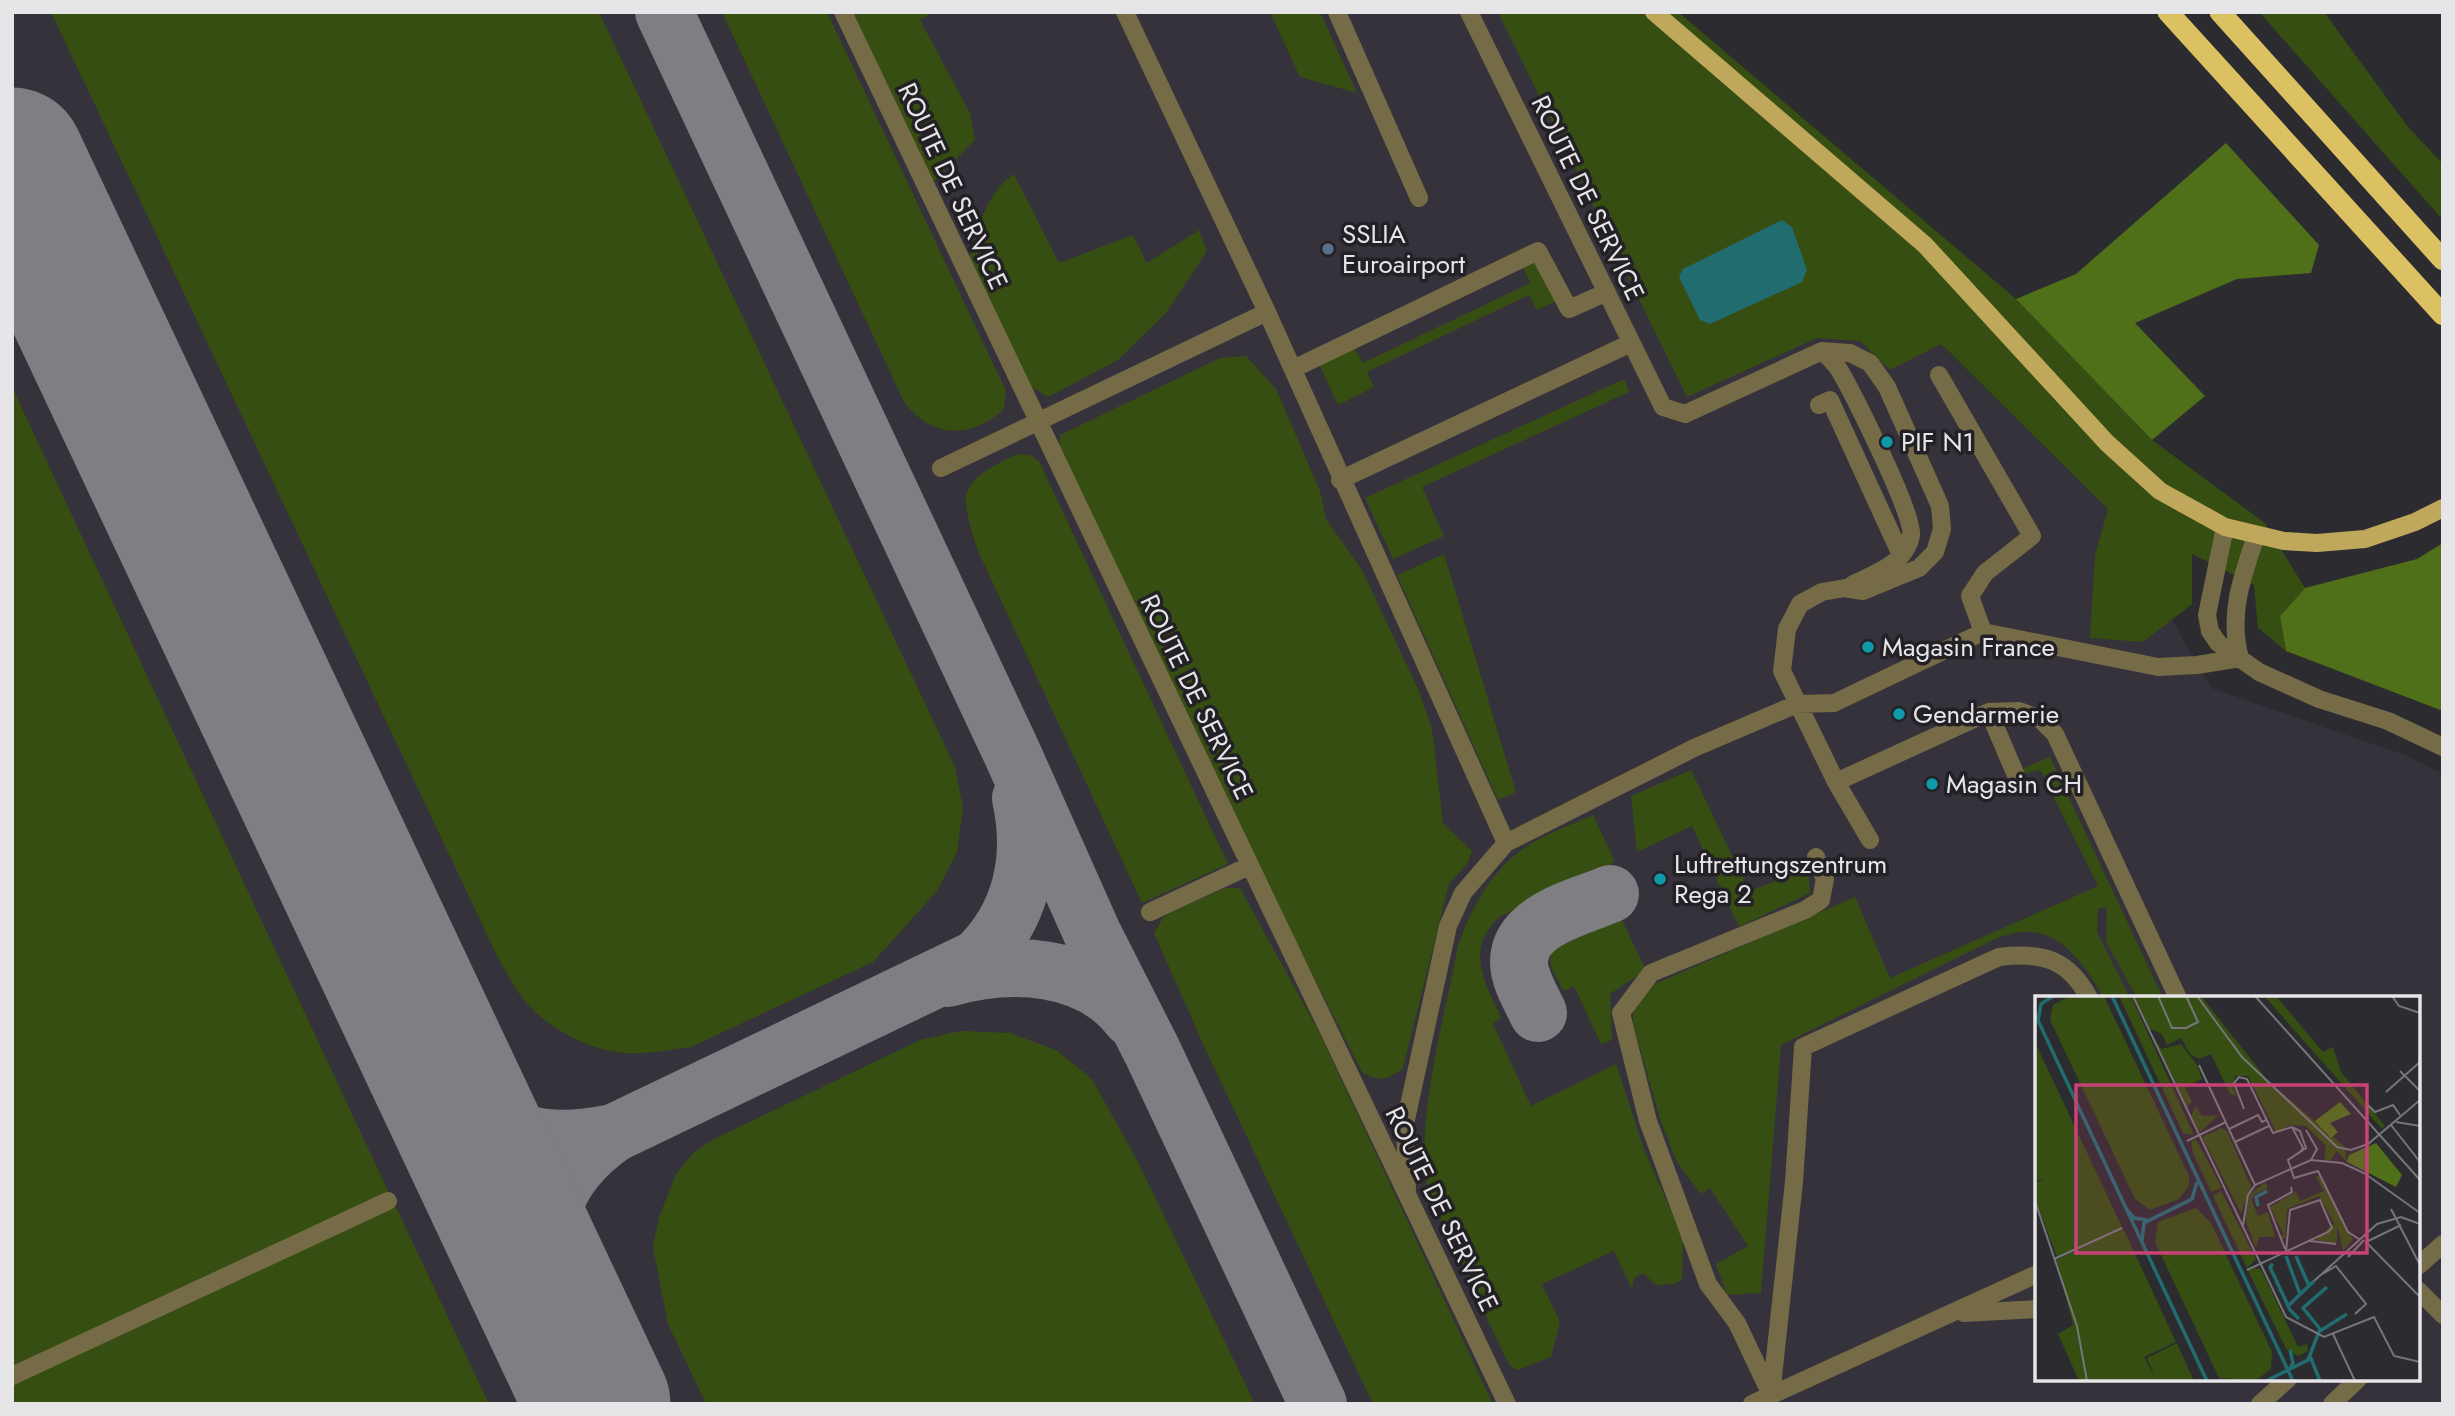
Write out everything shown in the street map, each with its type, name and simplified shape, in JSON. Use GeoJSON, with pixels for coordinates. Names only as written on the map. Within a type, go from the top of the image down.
{"type":"FeatureCollection","features":[{"type":"Feature","properties":{"kind":"highway"},"geometry":{"type":"LineString","coordinates":[[2168,12],[2443,315]]}},
{"type":"Feature","properties":{"kind":"highway"},"geometry":{"type":"LineString","coordinates":[[2220,12],[2443,260]]}},
{"type":"Feature","properties":{"kind":"main road"},"geometry":{"type":"LineString","coordinates":[[1654,12],[1925,245],[2108,443],[2151,483],[2203,517],[2256,536],[2317,543],[2365,538],[2414,522],[2443,508]]}},
{"type":"Feature","properties":{"kind":"street","name":"ROUTE DE SERVICE"},"geometry":{"type":"LineString","coordinates":[[843,12],[1035,421],[1507,1404]]}},
{"type":"Feature","properties":{"kind":"street"},"geometry":{"type":"LineString","coordinates":[[1125,12],[1267,312],[1340,480],[1506,843]]}},
{"type":"Feature","properties":{"kind":"street"},"geometry":{"type":"LineString","coordinates":[[1338,12],[1419,198]]}},
{"type":"Feature","properties":{"kind":"street","name":"ROUTE DE SERVICE"},"geometry":{"type":"LineString","coordinates":[[1469,12],[1663,407],[1685,414],[1822,351]]}},
{"type":"Feature","properties":{"kind":"street"},"geometry":{"type":"LineString","coordinates":[[1293,369],[1538,251],[1569,309],[1605,293]]}},
{"type":"Feature","properties":{"kind":"street"},"geometry":{"type":"LineString","coordinates":[[941,468],[1267,312]]}},
{"type":"Feature","properties":{"kind":"street"},"geometry":{"type":"LineString","coordinates":[[1340,480],[1631,343]]}},
{"type":"Feature","properties":{"kind":"street"},"geometry":{"type":"LineString","coordinates":[[1822,351],[1839,369],[1901,498],[1912,532],[1895,562],[1845,588],[1822,592],[1800,604],[1787,629],[1782,671],[1836,782],[1870,840]]}},
{"type":"Feature","properties":{"kind":"street"},"geometry":{"type":"LineString","coordinates":[[1822,351],[1850,353],[1870,363],[1887,387],[1940,506],[1942,529],[1935,552],[1919,568],[1863,591],[1845,588]]}},
{"type":"Feature","properties":{"kind":"street"},"geometry":{"type":"LineString","coordinates":[[1939,375],[2032,536],[1985,573],[1970,596],[1983,632]]}},
{"type":"Feature","properties":{"kind":"street"},"geometry":{"type":"LineString","coordinates":[[1819,405],[1830,400],[1851,456],[1901,555]]}},
{"type":"Feature","properties":{"kind":"street"},"geometry":{"type":"LineString","coordinates":[[2225,527],[2207,615],[2210,631],[2218,643],[2259,672],[2307,694],[2388,721],[2443,747]]}},
{"type":"Feature","properties":{"kind":"street"},"geometry":{"type":"LineString","coordinates":[[2240,657],[2235,640],[2238,594],[2256,536]]}},
{"type":"Feature","properties":{"kind":"street"},"geometry":{"type":"LineString","coordinates":[[1407,1199],[1405,1124],[1448,926],[1463,893],[1506,843],[1635,776],[1797,704],[1834,703],[1983,632],[2158,667],[2196,665],[2240,657]]}},
{"type":"Feature","properties":{"kind":"street"},"geometry":{"type":"LineString","coordinates":[[1836,782],[1989,712],[2019,711],[2039,719],[2055,734],[2177,996]]}},
{"type":"Feature","properties":{"kind":"street"},"geometry":{"type":"LineString","coordinates":[[1989,712],[2015,773]]}},
{"type":"Feature","properties":{"kind":"street"},"geometry":{"type":"LineString","coordinates":[[1771,1395],[1737,1323],[1708,1284],[1648,1121],[1621,1013],[1651,973],[1805,910],[1821,900],[1825,879],[1816,857]]}},
{"type":"Feature","properties":{"kind":"street"},"geometry":{"type":"LineString","coordinates":[[1150,912],[1249,866]]}},
{"type":"Feature","properties":{"kind":"street"},"geometry":{"type":"LineString","coordinates":[[1771,1395],[1794,1182],[1803,1047],[1999,957],[2031,953],[2061,964],[2081,984],[2088,996]]}},
{"type":"Feature","properties":{"kind":"street"},"geometry":{"type":"LineString","coordinates":[[12,1376],[388,1201]]}},
{"type":"Feature","properties":{"kind":"street"},"geometry":{"type":"LineString","coordinates":[[2420,1264],[2443,1244]]}},
{"type":"Feature","properties":{"kind":"street"},"geometry":{"type":"LineString","coordinates":[[1752,1404],[2035,1275]]}},
{"type":"Feature","properties":{"kind":"street"},"geometry":{"type":"LineString","coordinates":[[2422,1302],[2443,1315]]}},
{"type":"Feature","properties":{"kind":"street"},"geometry":{"type":"LineString","coordinates":[[1954,1314],[2035,1309]]}},
{"type":"Feature","properties":{"kind":"street"},"geometry":{"type":"LineString","coordinates":[[2260,1404],[2286,1381]]}},
{"type":"Feature","properties":{"kind":"street"},"geometry":{"type":"LineString","coordinates":[[2332,1404],[2356,1381]]}},
{"type":"Feature","properties":{"kind":"shaded area"},"geometry":{"type":"Polygon","coordinates":[[[12,12],[1604,12],[2108,509],[2211,688],[2405,755],[2443,774],[2443,1404],[12,1404],[12,12]]]}},
{"type":"Feature","properties":{"kind":"green space"},"geometry":{"type":"Polygon","coordinates":[[[51,12],[599,12],[955,767],[963,808],[957,852],[937,891],[873,962],[691,1047],[643,1053],[598,1048],[553,1026],[529,1006],[498,958],[51,12]]]}},
{"type":"Feature","properties":{"kind":"green space"},"geometry":{"type":"Polygon","coordinates":[[[722,12],[827,12],[1006,391],[1004,409],[991,419],[965,430],[952,431],[926,423],[904,402],[722,12]]]}},
{"type":"Feature","properties":{"kind":"green space"},"geometry":{"type":"Polygon","coordinates":[[[852,12],[934,12],[920,20],[970,113],[975,140],[933,182],[852,12]]]}},
{"type":"Feature","properties":{"kind":"green space"},"geometry":{"type":"Polygon","coordinates":[[[1270,12],[1320,12],[1357,93],[1300,77],[1270,12]]]}},
{"type":"Feature","properties":{"kind":"green space"},"geometry":{"type":"Polygon","coordinates":[[[1498,12],[1678,12],[2016,299],[2152,440],[2265,523],[2305,588],[2280,616],[2286,651],[2258,628],[2254,585],[2192,554],[2192,604],[2143,642],[2090,638],[2095,555],[2108,509],[1941,344],[1890,370],[1860,341],[1817,338],[1687,397],[1498,12]]]}},
{"type":"Feature","properties":{"kind":"green space"},"geometry":{"type":"Polygon","coordinates":[[[2259,12],[2324,12],[2408,127],[2443,164],[2443,220],[2259,12]]]}},
{"type":"Feature","properties":{"kind":"green space"},"geometry":{"type":"Polygon","coordinates":[[[2226,143],[2319,245],[2311,273],[2237,279],[2135,323],[2205,396],[2152,440],[2016,299],[2076,274],[2226,143]]]}},
{"type":"Feature","properties":{"kind":"green space"},"geometry":{"type":"Polygon","coordinates":[[[1014,174],[1059,263],[1133,235],[1147,263],[1199,230],[1207,251],[1166,313],[1118,360],[1048,397],[1025,383],[968,260],[990,202],[996,191],[1014,174]]]}},
{"type":"Feature","properties":{"kind":"green space"},"geometry":{"type":"Polygon","coordinates":[[[1537,260],[1556,301],[1537,310],[1529,295],[1367,372],[1374,387],[1338,405],[1319,364],[1354,347],[1363,363],[1530,283],[1523,267],[1537,260]]]}},
{"type":"Feature","properties":{"kind":"green space"},"geometry":{"type":"Polygon","coordinates":[[[1246,356],[1276,389],[1320,491],[1326,519],[1362,570],[1419,691],[1432,729],[1443,823],[1472,851],[1467,864],[1449,884],[1403,1068],[1383,1078],[1362,1072],[1304,958],[1296,950],[1059,453],[1060,435],[1220,358],[1246,356]]]}},
{"type":"Feature","properties":{"kind":"green space"},"geometry":{"type":"Polygon","coordinates":[[[1624,379],[1629,392],[1422,487],[1444,536],[1393,559],[1365,498],[1624,379]]]}},
{"type":"Feature","properties":{"kind":"green space"},"geometry":{"type":"Polygon","coordinates":[[[12,387],[389,1193],[12,1369],[12,387]]]}},
{"type":"Feature","properties":{"kind":"green space"},"geometry":{"type":"Polygon","coordinates":[[[1017,454],[1030,455],[1039,461],[1228,864],[1142,903],[978,551],[967,514],[968,490],[973,481],[1017,454]]]}},
{"type":"Feature","properties":{"kind":"green space"},"geometry":{"type":"Polygon","coordinates":[[[2443,543],[2443,711],[2286,651],[2280,616],[2305,588],[2417,559],[2443,543]]]}},
{"type":"Feature","properties":{"kind":"green space"},"geometry":{"type":"Polygon","coordinates":[[[1444,554],[1516,792],[1498,800],[1397,575],[1444,554]]]}},
{"type":"Feature","properties":{"kind":"green space"},"geometry":{"type":"Polygon","coordinates":[[[2050,757],[2162,996],[2136,996],[2106,942],[2107,911],[2104,907],[2098,909],[2097,932],[2129,996],[2103,996],[2090,975],[2062,944],[2038,933],[2021,932],[1997,938],[1781,1045],[1761,1293],[1727,1295],[1716,1264],[1748,1246],[1710,1188],[1701,1194],[1677,1162],[1660,1119],[1633,1023],[1634,1010],[1650,986],[1855,897],[1890,978],[2098,886],[2040,770],[2023,774],[2024,768],[2050,757]]]}},
{"type":"Feature","properties":{"kind":"green space"},"geometry":{"type":"Polygon","coordinates":[[[1691,770],[1749,891],[1808,868],[1810,893],[1739,927],[1692,826],[1637,852],[1631,796],[1691,770]]]}},
{"type":"Feature","properties":{"kind":"green space"},"geometry":{"type":"Polygon","coordinates":[[[1593,815],[1615,862],[1501,916],[1483,940],[1481,965],[1501,1017],[1493,1024],[1531,1106],[1616,1064],[1645,1152],[1683,1238],[1682,1279],[1675,1284],[1656,1285],[1643,1273],[1634,1278],[1632,1289],[1614,1251],[1542,1284],[1560,1322],[1551,1357],[1518,1370],[1510,1366],[1504,1355],[1430,1195],[1425,1170],[1427,1107],[1458,946],[1475,905],[1512,857],[1549,834],[1593,815]]]}},
{"type":"Feature","properties":{"kind":"green space"},"geometry":{"type":"Polygon","coordinates":[[[1224,888],[1240,888],[1318,1030],[1493,1404],[1373,1404],[1204,1046],[1154,933],[1164,916],[1224,888]]]}},
{"type":"Feature","properties":{"kind":"green space"},"geometry":{"type":"Polygon","coordinates":[[[1621,918],[1646,970],[1610,994],[1612,1040],[1601,1044],[1574,986],[1564,991],[1552,970],[1550,958],[1555,948],[1621,918]]]}},
{"type":"Feature","properties":{"kind":"green space"},"geometry":{"type":"Polygon","coordinates":[[[961,1031],[1010,1033],[1056,1050],[1092,1079],[1138,1162],[1255,1404],[706,1404],[668,1324],[653,1247],[659,1217],[676,1174],[693,1153],[712,1140],[920,1040],[961,1031]]]}},
{"type":"Feature","properties":{"kind":"green space"},"geometry":{"type":"Polygon","coordinates":[[[395,1205],[489,1404],[12,1404],[12,1384],[395,1205]]]}},
{"type":"Feature","properties":{"kind":"water"},"geometry":{"type":"Polygon","coordinates":[[[1782,220],[1792,227],[1807,270],[1802,282],[1710,324],[1700,320],[1679,277],[1683,269],[1782,220]]]}},
{"type":"Feature","properties":{"kind":"taxiway"},"geometry":{"type":"LineString","coordinates":[[664,12],[1012,753],[1093,935],[1152,1051],[1318,1404]]}},
{"type":"Feature","properties":{"kind":"taxiway"},"geometry":{"type":"LineString","coordinates":[[556,1316],[550,1287],[548,1236],[560,1191],[573,1171],[614,1133],[977,959],[1005,924],[1021,885],[1026,842],[1021,798]]}},
{"type":"Feature","properties":{"kind":"taxiway"},"geometry":{"type":"LineString","coordinates":[[1538,1013],[1521,975],[1519,962],[1529,935],[1553,917],[1610,894]]}},
{"type":"Feature","properties":{"kind":"taxiway"},"geometry":{"type":"LineString","coordinates":[[948,978],[972,972],[1022,968],[1071,976],[1114,1000],[1131,1018]]}},
{"type":"Feature","properties":{"kind":"taxiway"},"geometry":{"type":"LineString","coordinates":[[434,1055],[472,1100],[509,1128],[554,1139],[614,1133]]}},
{"type":"Feature","properties":{"kind":"runway"},"geometry":{"type":"LineString","coordinates":[[12,160],[598,1404]]}},
{"type":"Feature","properties":{"kind":"place","name":"SSLIA Euroairport"},"geometry":{"type":"Point","coordinates":[1328,249]}},
{"type":"Feature","properties":{"kind":"place","name":"PIF N1"},"geometry":{"type":"Point","coordinates":[1887,442]}},
{"type":"Feature","properties":{"kind":"place","name":"Magasin France"},"geometry":{"type":"Point","coordinates":[1868,647]}},
{"type":"Feature","properties":{"kind":"place","name":"Gendarmerie"},"geometry":{"type":"Point","coordinates":[1899,714]}},
{"type":"Feature","properties":{"kind":"place","name":"Magasin CH"},"geometry":{"type":"Point","coordinates":[1932,784]}},
{"type":"Feature","properties":{"kind":"place","name":"Luftrettungszentrum Rega 2"},"geometry":{"type":"Point","coordinates":[1660,879]}}]}
